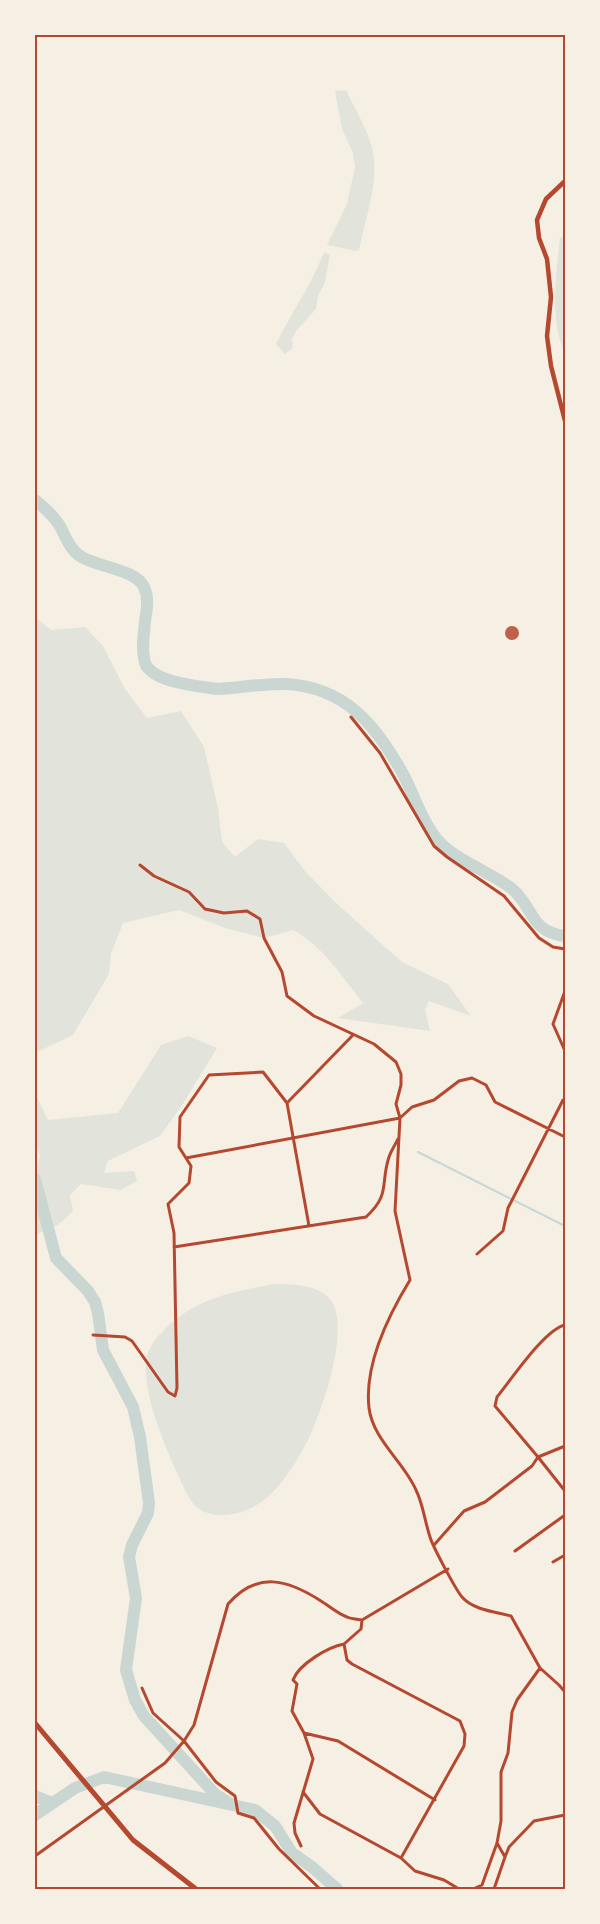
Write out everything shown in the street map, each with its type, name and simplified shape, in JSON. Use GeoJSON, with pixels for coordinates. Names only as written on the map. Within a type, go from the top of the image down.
{"type":"FeatureCollection","features":[{"type":"Feature","properties":{"kind":"main road"},"geometry":{"type":"LineString","coordinates":[[35,1723],[133,1840],[196,1889]]}},
{"type":"Feature","properties":{"kind":"street"},"geometry":{"type":"LineString","coordinates":[[565,181],[546,199],[537,220],[539,238],[547,259],[551,297],[547,336],[551,366],[565,421]]}},
{"type":"Feature","properties":{"kind":"street"},"geometry":{"type":"LineString","coordinates":[[351,717],[380,753],[434,846],[504,896],[538,938],[554,947],[565,949]]}},
{"type":"Feature","properties":{"kind":"street"},"geometry":{"type":"LineString","coordinates":[[140,865],[154,876],[189,892],[205,909],[224,913],[247,911],[260,919],[264,938],[282,972],[287,996],[314,1016],[352,1036],[374,1044],[396,1062],[401,1074],[401,1085],[396,1104],[400,1118],[395,1211],[410,1280],[396,1302],[372,1365],[369,1380],[369,1409],[377,1431],[416,1490],[434,1546],[462,1597],[472,1605],[511,1616],[540,1668],[559,1684],[565,1692]]}},
{"type":"Feature","properties":{"kind":"street"},"geometry":{"type":"LineString","coordinates":[[565,991],[553,1024],[565,1051]]}},
{"type":"Feature","properties":{"kind":"street"},"geometry":{"type":"LineString","coordinates":[[287,1103],[352,1036]]}},
{"type":"Feature","properties":{"kind":"street"},"geometry":{"type":"LineString","coordinates":[[93,1335],[125,1337],[132,1340],[168,1392],[175,1396],[177,1388],[174,1233],[168,1204],[189,1183],[191,1166],[179,1147],[180,1117],[209,1075],[263,1072],[287,1103],[309,1226]]}},
{"type":"Feature","properties":{"kind":"street"},"geometry":{"type":"LineString","coordinates":[[186,1158],[400,1118],[412,1107],[434,1100],[459,1081],[472,1078],[486,1085],[495,1102],[565,1137]]}},
{"type":"Feature","properties":{"kind":"street"},"geometry":{"type":"LineString","coordinates":[[477,1254],[503,1231],[508,1208],[563,1100]]}},
{"type":"Feature","properties":{"kind":"street"},"geometry":{"type":"LineString","coordinates":[[174,1247],[366,1217],[379,1206],[384,1194],[389,1158],[399,1136]]}},
{"type":"Feature","properties":{"kind":"street"},"geometry":{"type":"LineString","coordinates":[[565,1324],[558,1326],[533,1351],[497,1397],[495,1406],[565,1491]]}},
{"type":"Feature","properties":{"kind":"street"},"geometry":{"type":"LineString","coordinates":[[434,1546],[464,1511],[484,1502],[532,1466],[538,1457],[565,1446]]}},
{"type":"Feature","properties":{"kind":"street"},"geometry":{"type":"LineString","coordinates":[[515,1551],[565,1515]]}},
{"type":"Feature","properties":{"kind":"street"},"geometry":{"type":"LineString","coordinates":[[553,1562],[565,1555]]}},
{"type":"Feature","properties":{"kind":"street"},"geometry":{"type":"LineString","coordinates":[[35,1856],[165,1763],[184,1741],[194,1725],[228,1604],[237,1594],[251,1586],[268,1581],[284,1581],[308,1592],[346,1617],[362,1620],[448,1569]]}},
{"type":"Feature","properties":{"kind":"street"},"geometry":{"type":"LineString","coordinates":[[301,1846],[295,1833],[294,1823],[312,1759],[304,1733],[291,1706],[297,1684],[294,1680],[296,1671],[332,1646],[344,1644],[361,1629],[362,1620]]}},
{"type":"Feature","properties":{"kind":"street"},"geometry":{"type":"LineString","coordinates":[[344,1644],[347,1660],[352,1664],[460,1721],[465,1734],[464,1746],[401,1858]]}},
{"type":"Feature","properties":{"kind":"street"},"geometry":{"type":"LineString","coordinates":[[473,1889],[482,1885],[497,1843],[501,1821],[502,1772],[508,1753],[512,1712],[517,1700],[540,1668]]}},
{"type":"Feature","properties":{"kind":"street"},"geometry":{"type":"LineString","coordinates":[[142,1688],[153,1713],[184,1741],[216,1782],[235,1796],[238,1812],[254,1818],[279,1849],[320,1889]]}},
{"type":"Feature","properties":{"kind":"street"},"geometry":{"type":"LineString","coordinates":[[304,1733],[338,1741],[435,1800]]}},
{"type":"Feature","properties":{"kind":"street"},"geometry":{"type":"LineString","coordinates":[[303,1792],[320,1814],[401,1858],[415,1871],[444,1880],[459,1889]]}},
{"type":"Feature","properties":{"kind":"street"},"geometry":{"type":"LineString","coordinates":[[494,1889],[504,1857],[510,1847],[534,1821],[565,1816]]}},
{"type":"Feature","properties":{"kind":"street"},"geometry":{"type":"LineString","coordinates":[[497,1843],[504,1857]]}},
{"type":"Feature","properties":{"kind":"shaded area"},"geometry":{"type":"Polygon","coordinates":[[[346,90],[366,132],[374,158],[374,181],[370,204],[359,250],[356,251],[327,245],[347,204],[355,167],[353,153],[342,129],[335,91],[346,90]]]}},
{"type":"Feature","properties":{"kind":"shaded area"},"geometry":{"type":"Polygon","coordinates":[[[565,235],[565,353],[557,326],[555,297],[560,238],[565,235]]]}},
{"type":"Feature","properties":{"kind":"shaded area"},"geometry":{"type":"Polygon","coordinates":[[[324,252],[330,255],[325,282],[318,296],[316,309],[296,331],[292,339],[293,348],[285,354],[276,344],[324,252]]]}},
{"type":"Feature","properties":{"kind":"shaded area"},"geometry":{"type":"Polygon","coordinates":[[[35,617],[51,630],[85,627],[103,646],[125,689],[147,718],[181,711],[204,747],[218,808],[222,842],[235,857],[258,839],[284,843],[305,871],[336,903],[402,962],[448,984],[471,1016],[429,1001],[425,1010],[430,1031],[338,1018],[363,1003],[323,953],[304,936],[293,930],[264,938],[225,928],[179,910],[123,923],[111,954],[109,974],[73,1035],[35,1053],[35,617]]]}},
{"type":"Feature","properties":{"kind":"shaded area"},"geometry":{"type":"Polygon","coordinates":[[[188,1036],[217,1048],[181,1107],[160,1136],[108,1161],[104,1173],[134,1171],[137,1181],[121,1190],[81,1184],[70,1195],[73,1211],[58,1225],[35,1235],[35,1173],[40,1155],[35,1146],[35,1093],[48,1120],[118,1113],[161,1045],[188,1036]]]}},
{"type":"Feature","properties":{"kind":"shaded area"},"geometry":{"type":"Polygon","coordinates":[[[276,1284],[312,1288],[325,1294],[330,1299],[336,1312],[338,1328],[333,1369],[327,1390],[308,1440],[291,1470],[275,1490],[258,1504],[247,1510],[228,1515],[209,1514],[196,1506],[189,1497],[159,1429],[146,1378],[147,1355],[153,1343],[173,1321],[199,1304],[228,1294],[276,1284]]]}},
{"type":"Feature","properties":{"kind":"building"},"geometry":{"type":"Polygon","coordinates":[[[512,626],[517,628],[519,633],[517,638],[512,640],[507,638],[505,633],[507,628],[512,626]]]}},
{"type":"Feature","properties":{"kind":"waterway"},"geometry":{"type":"LineString","coordinates":[[35,500],[56,520],[71,547],[80,556],[124,572],[140,581],[147,595],[143,652],[145,663],[150,670],[167,679],[189,685],[218,689],[286,684],[325,692],[342,701],[370,725],[393,756],[422,815],[436,838],[452,853],[511,888],[538,924],[553,934],[565,936]]}},
{"type":"Feature","properties":{"kind":"waterway"},"geometry":{"type":"LineString","coordinates":[[418,1152],[565,1226]]}},
{"type":"Feature","properties":{"kind":"waterway"},"geometry":{"type":"LineString","coordinates":[[35,1179],[56,1258],[88,1291],[95,1302],[103,1350],[133,1407],[140,1437],[149,1503],[148,1513],[132,1545],[129,1557],[136,1598],[126,1670],[135,1700],[144,1716],[215,1794],[232,1805]]}},
{"type":"Feature","properties":{"kind":"waterway"},"geometry":{"type":"LineString","coordinates":[[35,1815],[75,1788],[104,1777],[255,1810],[275,1826],[292,1853],[312,1867],[337,1889]]}},
{"type":"Feature","properties":{"kind":"waterway"},"geometry":{"type":"LineString","coordinates":[[35,1796],[52,1803]]}}]}
